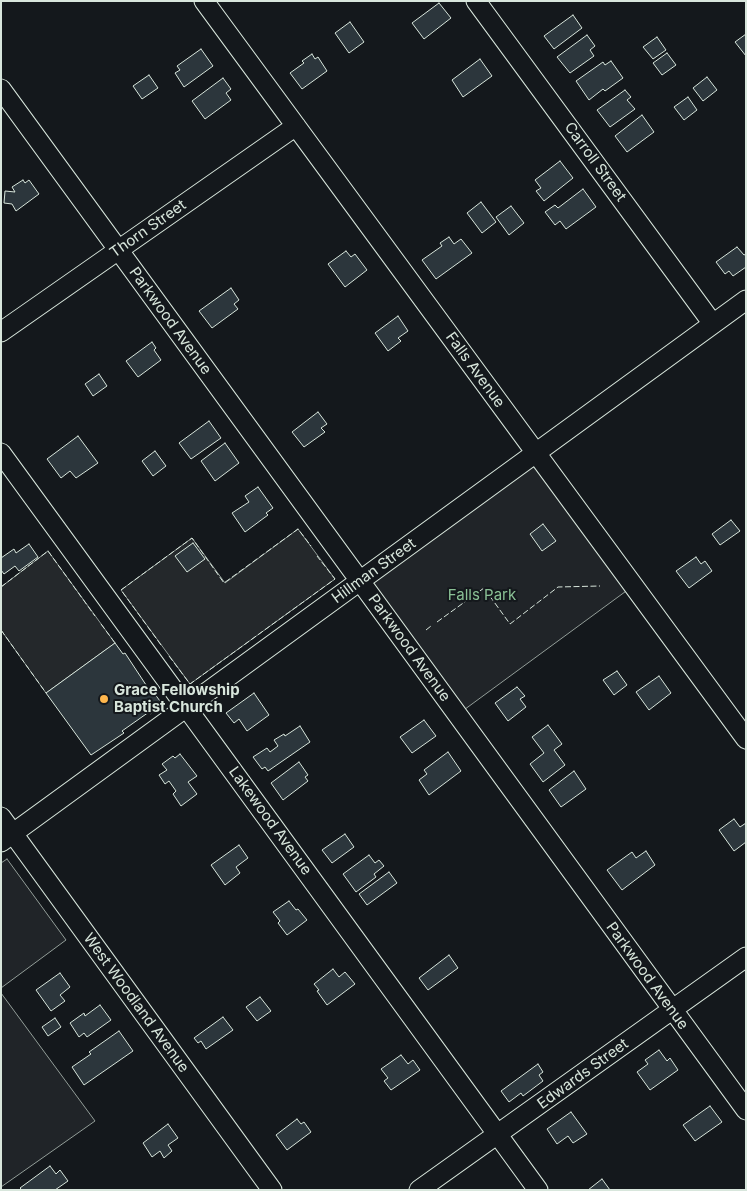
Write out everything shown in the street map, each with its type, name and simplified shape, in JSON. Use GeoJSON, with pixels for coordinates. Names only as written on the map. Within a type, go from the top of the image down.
{"type":"FeatureCollection","features":[{"type":"Feature","properties":{"kind":"street","name":"Falls Avenue"},"geometry":{"type":"LineString","coordinates":[[204,1],[746,739]]}},
{"type":"Feature","properties":{"kind":"street","name":"Carroll Street"},"geometry":{"type":"LineString","coordinates":[[476,1],[713,324]]}},
{"type":"Feature","properties":{"kind":"street","name":"Parkwood Avenue"},"geometry":{"type":"LineString","coordinates":[[1,89],[746,1110]]}},
{"type":"Feature","properties":{"kind":"street","name":"Thorn Street"},"geometry":{"type":"LineString","coordinates":[[1,332],[296,126]]}},
{"type":"Feature","properties":{"kind":"street","name":"Hillman Street"},"geometry":{"type":"LineString","coordinates":[[7,838],[746,300]]}},
{"type":"Feature","properties":{"kind":"street","name":"Lakewood Avenue"},"geometry":{"type":"LineString","coordinates":[[1,453],[538,1190]]}},
{"type":"Feature","properties":{"kind":"street","name":"West Woodland Avenue"},"geometry":{"type":"LineString","coordinates":[[1,817],[7,838],[272,1190]]}},
{"type":"Feature","properties":{"kind":"street","name":"Edwards Street"},"geometry":{"type":"LineString","coordinates":[[419,1190],[746,957]]}},
{"type":"Feature","properties":{"kind":"green space","name":"Falls Park"},"geometry":{"type":"Polygon","coordinates":[[[536,453],[633,586],[457,715],[360,581],[536,453]]]}},
{"type":"Feature","properties":{"kind":"green space"},"geometry":{"type":"Polygon","coordinates":[[[7,859],[66,940],[1,988],[1,863],[7,859]]]}},
{"type":"Feature","properties":{"kind":"green space"},"geometry":{"type":"Polygon","coordinates":[[[1,993],[95,1121],[1,1187],[1,993]]]}},
{"type":"Feature","properties":{"kind":"shaded area"},"geometry":{"type":"Polygon","coordinates":[[[298,529],[335,579],[190,684],[121,590],[192,538],[225,583],[298,529]]]}},
{"type":"Feature","properties":{"kind":"shaded area"},"geometry":{"type":"Polygon","coordinates":[[[48,551],[115,643],[46,693],[1,630],[1,587],[48,551]]]}},
{"type":"Feature","properties":{"kind":"building"},"geometry":{"type":"Polygon","coordinates":[[[439,3],[451,18],[424,39],[412,23],[439,3]]]}},
{"type":"Feature","properties":{"kind":"building"},"geometry":{"type":"Polygon","coordinates":[[[573,15],[582,28],[554,49],[544,36],[573,15]]]}},
{"type":"Feature","properties":{"kind":"building"},"geometry":{"type":"Polygon","coordinates":[[[350,22],[364,42],[349,53],[335,33],[350,22]]]}},
{"type":"Feature","properties":{"kind":"building"},"geometry":{"type":"Polygon","coordinates":[[[746,34],[746,56],[735,42],[746,34]]]}},
{"type":"Feature","properties":{"kind":"building"},"geometry":{"type":"Polygon","coordinates":[[[587,35],[595,46],[590,50],[594,56],[570,73],[557,57],[587,35]]]}},
{"type":"Feature","properties":{"kind":"building"},"geometry":{"type":"Polygon","coordinates":[[[657,37],[666,50],[653,59],[643,47],[657,37]]]}},
{"type":"Feature","properties":{"kind":"building"},"geometry":{"type":"Polygon","coordinates":[[[201,49],[213,66],[184,87],[175,73],[180,70],[177,66],[201,49]]]}},
{"type":"Feature","properties":{"kind":"building"},"geometry":{"type":"Polygon","coordinates":[[[667,53],[676,65],[662,75],[653,63],[667,53]]]}},
{"type":"Feature","properties":{"kind":"building"},"geometry":{"type":"Polygon","coordinates":[[[312,54],[315,59],[318,57],[327,71],[302,89],[290,73],[304,63],[302,61],[312,54]]]}},
{"type":"Feature","properties":{"kind":"building"},"geometry":{"type":"Polygon","coordinates":[[[480,59],[492,76],[463,97],[452,80],[480,59]]]}},
{"type":"Feature","properties":{"kind":"building"},"geometry":{"type":"Polygon","coordinates":[[[611,61],[623,78],[605,91],[603,89],[589,100],[576,81],[603,62],[605,65],[611,61]]]}},
{"type":"Feature","properties":{"kind":"building"},"geometry":{"type":"Polygon","coordinates":[[[149,75],[158,88],[142,99],[133,86],[149,75]]]}},
{"type":"Feature","properties":{"kind":"building"},"geometry":{"type":"Polygon","coordinates":[[[707,77],[717,90],[703,101],[693,88],[707,77]]]}},
{"type":"Feature","properties":{"kind":"building"},"geometry":{"type":"Polygon","coordinates":[[[223,78],[231,89],[226,93],[231,100],[205,119],[192,101],[223,78]]]}},
{"type":"Feature","properties":{"kind":"building"},"geometry":{"type":"Polygon","coordinates":[[[625,90],[631,97],[627,100],[635,109],[610,127],[597,110],[625,90]]]}},
{"type":"Feature","properties":{"kind":"building"},"geometry":{"type":"Polygon","coordinates":[[[688,97],[697,110],[684,120],[674,107],[688,97]]]}},
{"type":"Feature","properties":{"kind":"building"},"geometry":{"type":"Polygon","coordinates":[[[642,115],[654,132],[627,152],[615,136],[642,115]]]}},
{"type":"Feature","properties":{"kind":"building"},"geometry":{"type":"Polygon","coordinates":[[[560,161],[573,178],[544,201],[536,191],[541,188],[535,180],[560,161]]]}},
{"type":"Feature","properties":{"kind":"building"},"geometry":{"type":"Polygon","coordinates":[[[23,180],[25,183],[29,180],[39,194],[16,211],[12,204],[4,203],[5,191],[15,192],[12,187],[23,180]]]}},
{"type":"Feature","properties":{"kind":"building"},"geometry":{"type":"Polygon","coordinates":[[[583,189],[596,207],[566,229],[560,221],[555,225],[545,212],[555,205],[558,208],[583,189]]]}},
{"type":"Feature","properties":{"kind":"building"},"geometry":{"type":"Polygon","coordinates":[[[481,202],[496,222],[482,233],[467,213],[481,202]]]}},
{"type":"Feature","properties":{"kind":"building"},"geometry":{"type":"Polygon","coordinates":[[[511,206],[524,223],[509,235],[496,217],[511,206]]]}},
{"type":"Feature","properties":{"kind":"building"},"geometry":{"type":"Polygon","coordinates":[[[449,237],[454,244],[461,239],[472,253],[436,279],[422,260],[442,246],[440,243],[449,237]]]}},
{"type":"Feature","properties":{"kind":"building"},"geometry":{"type":"Polygon","coordinates":[[[737,247],[744,255],[746,254],[746,267],[733,276],[729,271],[725,274],[716,262],[737,247]]]}},
{"type":"Feature","properties":{"kind":"building"},"geometry":{"type":"Polygon","coordinates":[[[346,251],[351,257],[355,254],[367,270],[345,287],[328,264],[346,251]]]}},
{"type":"Feature","properties":{"kind":"building"},"geometry":{"type":"Polygon","coordinates":[[[231,288],[239,300],[234,304],[238,309],[212,328],[199,311],[231,288]]]}},
{"type":"Feature","properties":{"kind":"building"},"geometry":{"type":"Polygon","coordinates":[[[398,316],[408,331],[398,338],[401,341],[388,351],[375,333],[398,316]]]}},
{"type":"Feature","properties":{"kind":"building"},"geometry":{"type":"Polygon","coordinates":[[[152,342],[156,348],[154,350],[161,360],[138,377],[126,361],[152,342]]]}},
{"type":"Feature","properties":{"kind":"building"},"geometry":{"type":"Polygon","coordinates":[[[99,374],[107,386],[93,396],[85,384],[99,374]]]}},
{"type":"Feature","properties":{"kind":"building"},"geometry":{"type":"Polygon","coordinates":[[[318,412],[327,424],[321,428],[325,432],[304,447],[292,432],[318,412]]]}},
{"type":"Feature","properties":{"kind":"building"},"geometry":{"type":"Polygon","coordinates":[[[209,421],[221,438],[191,459],[179,443],[209,421]]]}},
{"type":"Feature","properties":{"kind":"building"},"geometry":{"type":"Polygon","coordinates":[[[78,436],[98,463],[76,478],[70,471],[61,478],[47,459],[78,436]]]}},
{"type":"Feature","properties":{"kind":"building"},"geometry":{"type":"Polygon","coordinates":[[[225,443],[239,463],[215,481],[201,461],[225,443]]]}},
{"type":"Feature","properties":{"kind":"building"},"geometry":{"type":"Polygon","coordinates":[[[155,451],[166,466],[153,476],[142,461],[155,451]]]}},
{"type":"Feature","properties":{"kind":"building"},"geometry":{"type":"Polygon","coordinates":[[[258,487],[273,508],[266,513],[268,515],[245,532],[232,513],[249,502],[245,496],[258,487]]]}},
{"type":"Feature","properties":{"kind":"building"},"geometry":{"type":"Polygon","coordinates":[[[731,520],[740,531],[720,545],[712,534],[731,520]]]}},
{"type":"Feature","properties":{"kind":"building"},"geometry":{"type":"Polygon","coordinates":[[[543,524],[556,541],[542,551],[530,534],[543,524]]]}},
{"type":"Feature","properties":{"kind":"building"},"geometry":{"type":"Polygon","coordinates":[[[193,543],[205,559],[187,572],[175,556],[193,543]]]}},
{"type":"Feature","properties":{"kind":"building"},"geometry":{"type":"Polygon","coordinates":[[[29,544],[38,557],[19,571],[15,566],[4,574],[1,570],[1,558],[14,549],[16,553],[29,544]]]}},
{"type":"Feature","properties":{"kind":"building"},"geometry":{"type":"Polygon","coordinates":[[[696,557],[701,564],[705,561],[712,571],[689,588],[676,571],[696,557]]]}},
{"type":"Feature","properties":{"kind":"building","name":"Grace Fellowship Baptist Church"},"geometry":{"type":"Polygon","coordinates":[[[115,643],[123,654],[125,653],[152,694],[154,693],[163,705],[150,714],[149,712],[122,731],[124,733],[91,755],[46,693],[115,643]]]}},
{"type":"Feature","properties":{"kind":"building"},"geometry":{"type":"Polygon","coordinates":[[[617,671],[627,685],[614,695],[603,680],[617,671]]]}},
{"type":"Feature","properties":{"kind":"building"},"geometry":{"type":"Polygon","coordinates":[[[659,676],[671,693],[649,710],[636,692],[659,676]]]}},
{"type":"Feature","properties":{"kind":"building"},"geometry":{"type":"Polygon","coordinates":[[[517,687],[525,696],[520,699],[526,707],[508,721],[495,703],[517,687]]]}},
{"type":"Feature","properties":{"kind":"building"},"geometry":{"type":"Polygon","coordinates":[[[254,693],[269,715],[247,731],[239,719],[234,723],[226,713],[254,693]]]}},
{"type":"Feature","properties":{"kind":"building"},"geometry":{"type":"Polygon","coordinates":[[[424,720],[436,736],[412,753],[400,737],[424,720]]]}},
{"type":"Feature","properties":{"kind":"building"},"geometry":{"type":"Polygon","coordinates":[[[548,725],[562,744],[554,750],[565,765],[543,782],[530,764],[544,753],[532,737],[548,725]]]}},
{"type":"Feature","properties":{"kind":"building"},"geometry":{"type":"Polygon","coordinates":[[[300,726],[310,742],[268,771],[265,767],[262,769],[253,757],[267,748],[270,752],[278,746],[274,740],[284,734],[285,736],[300,726]]]}},
{"type":"Feature","properties":{"kind":"building"},"geometry":{"type":"Polygon","coordinates":[[[448,752],[461,771],[429,795],[419,780],[427,774],[424,770],[448,752]]]}},
{"type":"Feature","properties":{"kind":"building"},"geometry":{"type":"Polygon","coordinates":[[[180,754],[197,776],[188,782],[197,794],[181,806],[173,794],[176,791],[169,781],[165,784],[159,775],[167,770],[162,764],[173,756],[175,758],[180,754]]]}},
{"type":"Feature","properties":{"kind":"building"},"geometry":{"type":"Polygon","coordinates":[[[299,762],[308,775],[305,777],[308,781],[283,800],[271,783],[299,762]]]}},
{"type":"Feature","properties":{"kind":"building"},"geometry":{"type":"Polygon","coordinates":[[[574,771],[586,789],[561,807],[549,790],[574,771]]]}},
{"type":"Feature","properties":{"kind":"building"},"geometry":{"type":"Polygon","coordinates":[[[734,819],[740,827],[746,823],[746,842],[734,851],[719,830],[734,819]]]}},
{"type":"Feature","properties":{"kind":"building"},"geometry":{"type":"Polygon","coordinates":[[[345,834],[354,847],[332,863],[322,850],[345,834]]]}},
{"type":"Feature","properties":{"kind":"building"},"geometry":{"type":"Polygon","coordinates":[[[239,845],[248,858],[236,867],[240,873],[225,885],[211,865],[239,845]]]}},
{"type":"Feature","properties":{"kind":"building"},"geometry":{"type":"Polygon","coordinates":[[[646,851],[655,865],[622,890],[607,870],[632,852],[636,858],[646,851]]]}},
{"type":"Feature","properties":{"kind":"building"},"geometry":{"type":"Polygon","coordinates":[[[369,855],[375,863],[379,860],[384,866],[374,874],[376,877],[356,892],[343,874],[369,855]]]}},
{"type":"Feature","properties":{"kind":"building"},"geometry":{"type":"Polygon","coordinates":[[[389,872],[397,883],[367,905],[359,894],[389,872]]]}},
{"type":"Feature","properties":{"kind":"building"},"geometry":{"type":"Polygon","coordinates":[[[289,901],[307,920],[287,935],[273,912],[289,901]]]}},
{"type":"Feature","properties":{"kind":"building"},"geometry":{"type":"Polygon","coordinates":[[[449,955],[458,968],[428,990],[419,978],[449,955]]]}},
{"type":"Feature","properties":{"kind":"building"},"geometry":{"type":"Polygon","coordinates":[[[333,969],[339,977],[345,972],[355,984],[327,1005],[314,984],[333,969]]]}},
{"type":"Feature","properties":{"kind":"building"},"geometry":{"type":"Polygon","coordinates":[[[60,973],[70,987],[60,995],[65,1001],[51,1011],[36,990],[60,973]]]}},
{"type":"Feature","properties":{"kind":"building"},"geometry":{"type":"Polygon","coordinates":[[[260,997],[271,1011],[257,1021],[246,1007],[260,997]]]}},
{"type":"Feature","properties":{"kind":"building"},"geometry":{"type":"Polygon","coordinates":[[[100,1005],[111,1020],[87,1037],[84,1033],[79,1037],[70,1023],[84,1013],[85,1016],[100,1005]]]}},
{"type":"Feature","properties":{"kind":"building"},"geometry":{"type":"Polygon","coordinates":[[[223,1017],[233,1030],[206,1049],[201,1041],[198,1043],[194,1038],[223,1017]]]}},
{"type":"Feature","properties":{"kind":"building"},"geometry":{"type":"Polygon","coordinates":[[[55,1018],[61,1027],[48,1036],[42,1027],[55,1018]]]}},
{"type":"Feature","properties":{"kind":"building"},"geometry":{"type":"Polygon","coordinates":[[[119,1031],[133,1051],[84,1085],[72,1067],[91,1054],[89,1052],[119,1031]]]}},
{"type":"Feature","properties":{"kind":"building"},"geometry":{"type":"Polygon","coordinates":[[[659,1050],[667,1061],[670,1058],[678,1070],[650,1090],[637,1072],[648,1064],[645,1060],[659,1050]]]}},
{"type":"Feature","properties":{"kind":"building"},"geometry":{"type":"Polygon","coordinates":[[[401,1055],[408,1064],[413,1060],[420,1070],[391,1090],[384,1081],[388,1078],[381,1069],[401,1055]]]}},
{"type":"Feature","properties":{"kind":"building"},"geometry":{"type":"Polygon","coordinates":[[[538,1064],[543,1072],[539,1075],[543,1081],[523,1096],[521,1093],[509,1102],[501,1091],[538,1064]]]}},
{"type":"Feature","properties":{"kind":"building"},"geometry":{"type":"Polygon","coordinates":[[[710,1106],[722,1122],[695,1141],[683,1125],[710,1106]]]}},
{"type":"Feature","properties":{"kind":"building"},"geometry":{"type":"Polygon","coordinates":[[[571,1112],[587,1134],[573,1143],[568,1136],[557,1144],[547,1129],[571,1112]]]}},
{"type":"Feature","properties":{"kind":"building"},"geometry":{"type":"Polygon","coordinates":[[[297,1119],[301,1124],[304,1122],[311,1132],[287,1150],[276,1135],[297,1119]]]}},
{"type":"Feature","properties":{"kind":"building"},"geometry":{"type":"Polygon","coordinates":[[[168,1124],[178,1138],[168,1145],[172,1151],[164,1158],[160,1151],[152,1157],[143,1143],[168,1124]]]}},
{"type":"Feature","properties":{"kind":"building"},"geometry":{"type":"Polygon","coordinates":[[[50,1166],[56,1174],[60,1170],[68,1181],[55,1190],[22,1190],[20,1188],[50,1166]]]}},
{"type":"Feature","properties":{"kind":"building"},"geometry":{"type":"Polygon","coordinates":[[[602,1179],[610,1190],[588,1190],[602,1179]]]}},
{"type":"Feature","properties":{"kind":"fence"},"geometry":{"type":"LineString","coordinates":[[161,645],[121,590],[192,538],[224,583],[298,529],[311,546]]}},
{"type":"Feature","properties":{"kind":"fence"},"geometry":{"type":"LineString","coordinates":[[1,587],[48,551],[95,616]]}},
{"type":"Feature","properties":{"kind":"fence"},"geometry":{"type":"LineString","coordinates":[[169,656],[190,684],[335,579],[317,556]]}},
{"type":"Feature","properties":{"kind":"fence"},"geometry":{"type":"LineString","coordinates":[[437,622],[484,588],[510,624],[558,587],[600,586]]}},
{"type":"Feature","properties":{"kind":"fence"},"geometry":{"type":"LineString","coordinates":[[101,624],[115,643]]}},
{"type":"Feature","properties":{"kind":"fence"},"geometry":{"type":"LineString","coordinates":[[426,630],[431,626]]}},
{"type":"Feature","properties":{"kind":"fence"},"geometry":{"type":"LineString","coordinates":[[1,630],[46,693]]}},
{"type":"Feature","properties":{"kind":"place","name":"Grace Fellowship Baptist Church"},"geometry":{"type":"Point","coordinates":[104,699]}}]}
